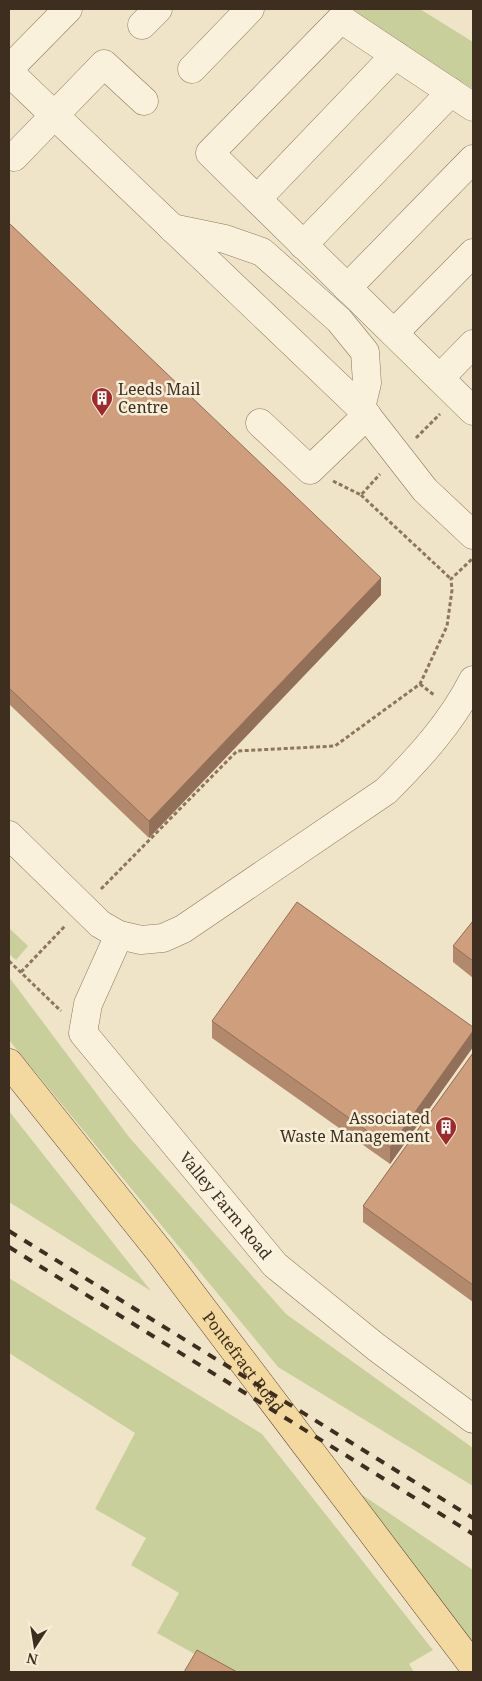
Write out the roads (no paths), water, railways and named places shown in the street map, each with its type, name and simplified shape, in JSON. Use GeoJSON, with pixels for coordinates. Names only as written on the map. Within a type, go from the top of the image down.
{"type":"FeatureCollection","features":[{"type":"Feature","properties":{"kind":"main road","name":"Pontefract Road"},"geometry":{"type":"LineString","coordinates":[[9,1063],[166,1260],[473,1666]]}},
{"type":"Feature","properties":{"kind":"lane"},"geometry":{"type":"LineString","coordinates":[[68,9],[9,71],[364,412],[425,490],[473,535]]}},
{"type":"Feature","properties":{"kind":"lane"},"geometry":{"type":"LineString","coordinates":[[192,69],[250,9]]}},
{"type":"Feature","properties":{"kind":"lane"},"geometry":{"type":"LineString","coordinates":[[473,107],[341,19],[210,154],[473,411]]}},
{"type":"Feature","properties":{"kind":"lane"},"geometry":{"type":"LineString","coordinates":[[257,199],[395,55]]}},
{"type":"Feature","properties":{"kind":"lane"},"geometry":{"type":"LineString","coordinates":[[14,156],[104,64],[144,101]]}},
{"type":"Feature","properties":{"kind":"lane"},"geometry":{"type":"LineString","coordinates":[[304,245],[451,92]]}},
{"type":"Feature","properties":{"kind":"lane"},"geometry":{"type":"LineString","coordinates":[[348,288],[473,158]]}},
{"type":"Feature","properties":{"kind":"lane"},"geometry":{"type":"LineString","coordinates":[[172,228],[225,239],[262,252],[339,320],[365,352],[367,383],[364,412],[310,470],[260,423]]}},
{"type":"Feature","properties":{"kind":"lane"},"geometry":{"type":"LineString","coordinates":[[394,333],[473,253]]}},
{"type":"Feature","properties":{"kind":"lane"},"geometry":{"type":"LineString","coordinates":[[440,378],[473,344]]}},
{"type":"Feature","properties":{"kind":"lane"},"geometry":{"type":"LineString","coordinates":[[9,835],[100,924],[119,935],[141,940],[163,938],[183,929],[386,791],[414,763],[454,711],[473,680]]}},
{"type":"Feature","properties":{"kind":"lane","name":"Valley Farm Road"},"geometry":{"type":"LineString","coordinates":[[119,935],[88,1004],[83,1032],[275,1265],[376,1347],[473,1420]]}},
{"type":"Feature","properties":{"kind":"railway"},"geometry":{"type":"LineString","coordinates":[[9,1231],[473,1518]]}},
{"type":"Feature","properties":{"kind":"railway"},"geometry":{"type":"LineString","coordinates":[[9,1247],[473,1534]]}},
{"type":"Feature","properties":{"kind":"place","name":"Leeds Mail Centre"},"geometry":{"type":"Point","coordinates":[102,417]}},
{"type":"Feature","properties":{"kind":"place","name":"Associated Waste Management"},"geometry":{"type":"Point","coordinates":[446,1146]}}]}
